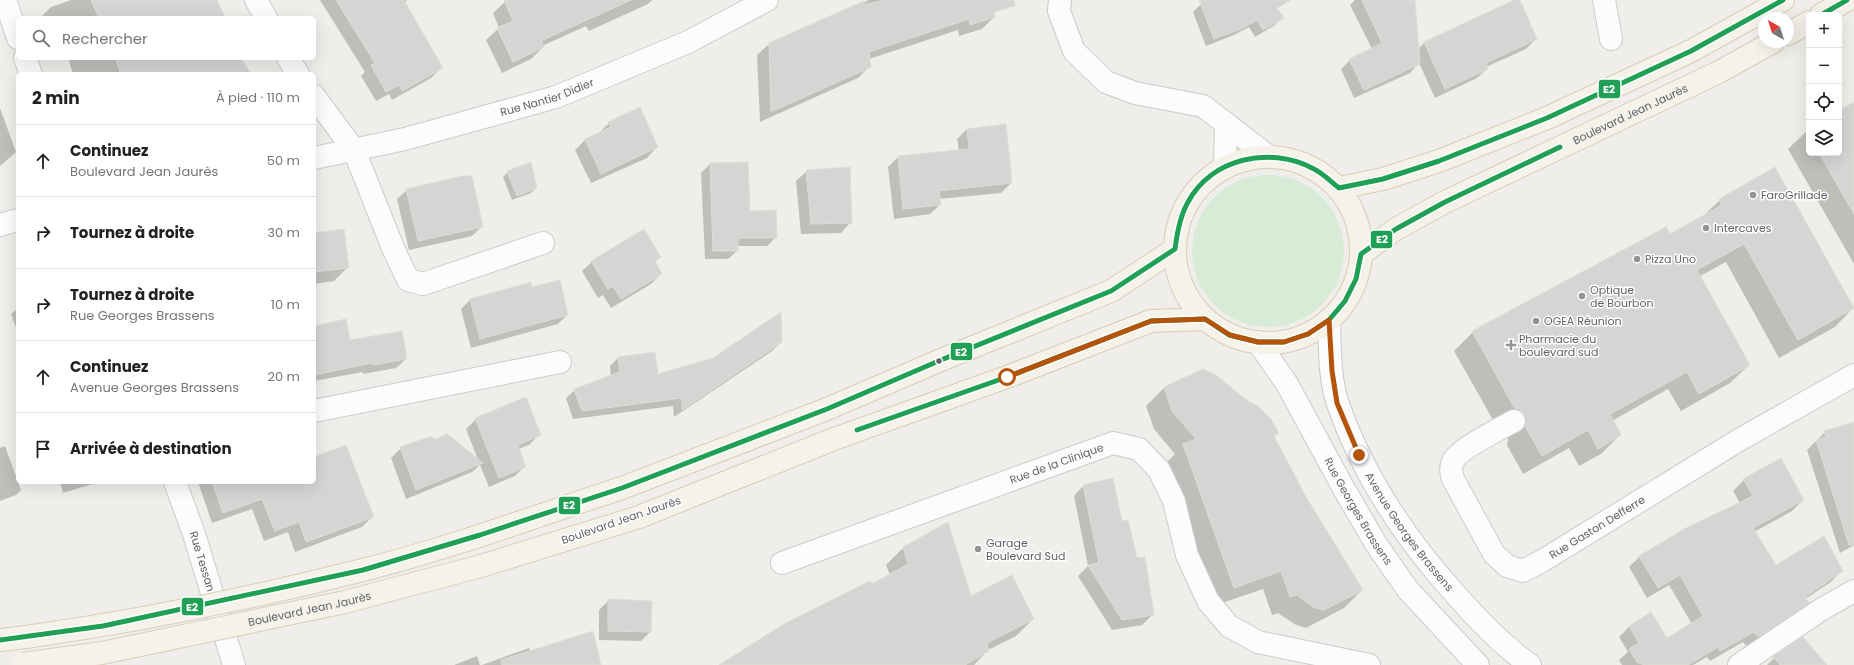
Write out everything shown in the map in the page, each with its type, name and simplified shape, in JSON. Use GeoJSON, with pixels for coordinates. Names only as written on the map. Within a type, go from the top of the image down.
{"type":"FeatureCollection","features":[{"type":"Feature","properties":{"kind":"main road"},"geometry":{"type":"LineString","coordinates":[[1339,188],[1383,179],[1439,161],[1547,118],[1691,51],[1783,0]]}},
{"type":"Feature","properties":{"kind":"main road"},"geometry":{"type":"LineString","coordinates":[[1826,12],[1847,0]]}},
{"type":"Feature","properties":{"kind":"main road"},"geometry":{"type":"LineString","coordinates":[[1794,31],[1806,24]]}},
{"type":"Feature","properties":{"kind":"main road","name":"Boulevard Jean Jaurès"},"geometry":{"type":"LineString","coordinates":[[1361,254],[1396,229],[1445,202],[1719,72],[1762,48]]}},
{"type":"Feature","properties":{"kind":"main road"},"geometry":{"type":"LineString","coordinates":[[1268,156],[1294,160],[1319,171],[1339,188],[1352,208],[1360,231],[1361,254],[1356,279],[1351,290],[1345,301],[1329,320],[1308,334],[1284,342],[1258,342],[1230,335],[1205,319],[1188,299],[1178,275],[1174,249],[1178,224],[1188,201],[1204,182],[1225,167],[1246,159],[1268,156]]}},
{"type":"Feature","properties":{"kind":"main road"},"geometry":{"type":"LineString","coordinates":[[0,640],[103,626],[254,595],[363,570],[480,535],[622,488],[827,409],[941,360],[1111,291],[1174,249]]}},
{"type":"Feature","properties":{"kind":"main road","name":"Boulevard Jean Jaurès"},"geometry":{"type":"LineString","coordinates":[[21,665],[102,653],[345,602],[481,566],[640,516],[834,439],[1007,377],[1151,321],[1205,319]]}},
{"type":"Feature","properties":{"kind":"street"},"geometry":{"type":"LineString","coordinates":[[5,0],[16,32]]}},
{"type":"Feature","properties":{"kind":"street"},"geometry":{"type":"LineString","coordinates":[[256,0],[265,16]]}},
{"type":"Feature","properties":{"kind":"street","name":"Rue Nantier Didier"},"geometry":{"type":"LineString","coordinates":[[316,158],[405,139],[556,97],[688,42],[767,0]]}},
{"type":"Feature","properties":{"kind":"street"},"geometry":{"type":"LineString","coordinates":[[1060,0],[1059,11],[1074,51],[1106,82],[1135,93],[1203,106],[1268,156]]}},
{"type":"Feature","properties":{"kind":"street"},"geometry":{"type":"LineString","coordinates":[[1604,0],[1611,39]]}},
{"type":"Feature","properties":{"kind":"street"},"geometry":{"type":"LineString","coordinates":[[26,60],[29,72]]}},
{"type":"Feature","properties":{"kind":"street"},"geometry":{"type":"LineString","coordinates":[[289,60],[297,72]]}},
{"type":"Feature","properties":{"kind":"street"},"geometry":{"type":"LineString","coordinates":[[316,99],[354,150],[393,248],[408,280],[422,284],[543,243]]}},
{"type":"Feature","properties":{"kind":"street"},"geometry":{"type":"LineString","coordinates":[[1225,167],[1226,123]]}},
{"type":"Feature","properties":{"kind":"street"},"geometry":{"type":"LineString","coordinates":[[0,225],[16,221]]}},
{"type":"Feature","properties":{"kind":"street","name":"Avenue Georges Brassens"},"geometry":{"type":"LineString","coordinates":[[1329,320],[1332,371],[1337,403],[1359,455],[1385,504],[1430,566],[1462,602],[1509,650],[1530,665]]}},
{"type":"Feature","properties":{"kind":"street","name":"Rue Georges Brassens"},"geometry":{"type":"LineString","coordinates":[[1258,342],[1287,384],[1344,489],[1376,544],[1408,590],[1478,665]]}},
{"type":"Feature","properties":{"kind":"street"},"geometry":{"type":"LineString","coordinates":[[316,411],[560,362]]}},
{"type":"Feature","properties":{"kind":"street","name":"Rue Gaston Defferre"},"geometry":{"type":"LineString","coordinates":[[1514,421],[1464,450],[1454,459],[1450,468],[1453,479],[1494,554],[1507,566],[1523,570],[1542,562],[1739,440],[1854,375]]}},
{"type":"Feature","properties":{"kind":"street","name":"Rue de la Clinique"},"geometry":{"type":"LineString","coordinates":[[782,563],[1113,443],[1139,449],[1159,470],[1174,501],[1187,555],[1208,601],[1229,626],[1258,642],[1369,665]]}},
{"type":"Feature","properties":{"kind":"street","name":"Rue Tessan"},"geometry":{"type":"LineString","coordinates":[[175,484],[194,534],[234,665]]}},
{"type":"Feature","properties":{"kind":"street"},"geometry":{"type":"LineString","coordinates":[[1739,665],[1822,609],[1854,591]]}},
{"type":"Feature","properties":{"kind":"green space"},"geometry":{"type":"Polygon","coordinates":[[[1261,175],[1275,175],[1290,178],[1304,184],[1322,197],[1335,215],[1341,229],[1344,251],[1341,273],[1335,287],[1322,305],[1304,318],[1290,324],[1275,327],[1261,327],[1246,324],[1232,318],[1220,310],[1209,299],[1201,287],[1195,273],[1192,258],[1192,244],[1195,229],[1201,215],[1209,203],[1220,192],[1232,184],[1246,178],[1261,175]]]}},
{"type":"Feature","properties":{"kind":"building"},"geometry":{"type":"Polygon","coordinates":[[[91,0],[217,0],[224,16],[98,16],[91,0]]]}},
{"type":"Feature","properties":{"kind":"building"},"geometry":{"type":"Polygon","coordinates":[[[336,0],[404,0],[443,68],[402,91],[399,85],[386,92],[371,65],[375,63],[336,0]]]}},
{"type":"Feature","properties":{"kind":"building"},"geometry":{"type":"Polygon","coordinates":[[[504,0],[631,0],[541,41],[544,47],[513,62],[497,28],[513,21],[504,0]]]}},
{"type":"Feature","properties":{"kind":"building"},"geometry":{"type":"Polygon","coordinates":[[[884,0],[1014,0],[1015,6],[994,12],[995,17],[970,25],[969,19],[869,52],[871,67],[771,112],[769,43],[864,1],[864,5],[884,0]]]}},
{"type":"Feature","properties":{"kind":"building"},"geometry":{"type":"Polygon","coordinates":[[[1199,0],[1291,0],[1277,8],[1284,18],[1263,30],[1257,20],[1243,28],[1214,39],[1199,0]]]}},
{"type":"Feature","properties":{"kind":"building"},"geometry":{"type":"Polygon","coordinates":[[[1362,0],[1415,0],[1420,64],[1364,90],[1349,59],[1382,43],[1362,0]]]}},
{"type":"Feature","properties":{"kind":"building"},"geometry":{"type":"Polygon","coordinates":[[[1514,0],[1520,0],[1537,39],[1486,63],[1488,69],[1445,89],[1424,42],[1514,0]]]}},
{"type":"Feature","properties":{"kind":"building"},"geometry":{"type":"Polygon","coordinates":[[[116,60],[242,60],[250,72],[120,72],[116,60]]]}},
{"type":"Feature","properties":{"kind":"building"},"geometry":{"type":"Polygon","coordinates":[[[1854,102],[1854,214],[1821,156],[1842,156],[1842,109],[1854,102]]]}},
{"type":"Feature","properties":{"kind":"building"},"geometry":{"type":"Polygon","coordinates":[[[640,107],[658,147],[601,174],[585,139],[611,127],[608,122],[640,107]]]}},
{"type":"Feature","properties":{"kind":"building"},"geometry":{"type":"Polygon","coordinates":[[[1006,124],[1012,183],[939,191],[941,205],[903,209],[898,156],[969,149],[967,129],[1006,124]]]}},
{"type":"Feature","properties":{"kind":"building"},"geometry":{"type":"Polygon","coordinates":[[[531,162],[537,188],[517,196],[507,171],[531,162]]]}},
{"type":"Feature","properties":{"kind":"building"},"geometry":{"type":"Polygon","coordinates":[[[748,162],[750,211],[776,210],[777,238],[738,238],[738,251],[713,251],[710,163],[748,162]]]}},
{"type":"Feature","properties":{"kind":"building"},"geometry":{"type":"Polygon","coordinates":[[[850,167],[852,223],[811,224],[806,170],[850,167]]]}},
{"type":"Feature","properties":{"kind":"building"},"geometry":{"type":"Polygon","coordinates":[[[1775,167],[1854,308],[1798,340],[1744,244],[1697,270],[1750,365],[1699,394],[1687,372],[1610,414],[1621,435],[1598,449],[1588,430],[1542,456],[1525,426],[1525,415],[1521,411],[1515,409],[1472,331],[1666,227],[1670,234],[1722,205],[1719,199],[1775,167]]]}},
{"type":"Feature","properties":{"kind":"building"},"geometry":{"type":"Polygon","coordinates":[[[462,176],[472,176],[483,227],[418,241],[406,189],[462,176]]]}},
{"type":"Feature","properties":{"kind":"building"},"geometry":{"type":"Polygon","coordinates":[[[344,229],[349,268],[316,272],[316,233],[344,229]]]}},
{"type":"Feature","properties":{"kind":"building"},"geometry":{"type":"Polygon","coordinates":[[[644,229],[661,257],[655,261],[662,274],[621,299],[613,286],[608,289],[591,261],[644,229]]]}},
{"type":"Feature","properties":{"kind":"building"},"geometry":{"type":"Polygon","coordinates":[[[560,280],[568,315],[480,339],[470,299],[531,282],[532,287],[560,280]]]}},
{"type":"Feature","properties":{"kind":"building"},"geometry":{"type":"Polygon","coordinates":[[[781,312],[782,342],[682,410],[682,398],[582,411],[574,389],[620,372],[618,357],[655,352],[658,374],[713,358],[781,312]]]}},
{"type":"Feature","properties":{"kind":"building"},"geometry":{"type":"Polygon","coordinates":[[[346,319],[350,340],[402,331],[407,359],[373,365],[372,363],[316,375],[316,326],[346,319]]]}},
{"type":"Feature","properties":{"kind":"building"},"geometry":{"type":"Polygon","coordinates":[[[1203,369],[1216,375],[1245,399],[1259,407],[1271,419],[1279,433],[1274,436],[1305,495],[1363,590],[1324,610],[1315,608],[1297,595],[1290,597],[1281,571],[1234,588],[1183,444],[1196,439],[1172,411],[1164,387],[1203,369]]]}},
{"type":"Feature","properties":{"kind":"building"},"geometry":{"type":"Polygon","coordinates":[[[526,397],[541,435],[518,445],[526,467],[499,478],[475,418],[526,397]]]}},
{"type":"Feature","properties":{"kind":"building"},"geometry":{"type":"Polygon","coordinates":[[[1854,422],[1854,544],[1849,545],[1816,440],[1826,437],[1824,431],[1854,422]]]}},
{"type":"Feature","properties":{"kind":"building"},"geometry":{"type":"Polygon","coordinates":[[[447,434],[483,463],[416,490],[400,447],[432,436],[434,440],[447,434]]]}},
{"type":"Feature","properties":{"kind":"building"},"geometry":{"type":"Polygon","coordinates":[[[346,445],[374,517],[306,542],[299,522],[275,531],[262,499],[223,513],[213,484],[316,484],[316,456],[346,445]]]}},
{"type":"Feature","properties":{"kind":"building"},"geometry":{"type":"Polygon","coordinates":[[[1781,458],[1804,500],[1753,528],[1776,565],[1824,536],[1843,571],[1805,597],[1809,603],[1758,637],[1754,632],[1720,651],[1718,647],[1688,665],[1644,665],[1637,662],[1629,649],[1639,643],[1629,626],[1651,612],[1667,638],[1703,616],[1680,575],[1658,588],[1639,556],[1686,528],[1753,496],[1743,479],[1781,458]]]}},
{"type":"Feature","properties":{"kind":"building"},"geometry":{"type":"Polygon","coordinates":[[[1113,478],[1122,521],[1128,520],[1137,558],[1145,557],[1154,615],[1122,620],[1088,565],[1099,563],[1083,485],[1113,478]]]}},
{"type":"Feature","properties":{"kind":"building"},"geometry":{"type":"Polygon","coordinates":[[[948,522],[971,596],[1012,575],[1034,619],[987,643],[989,651],[965,665],[719,665],[784,624],[870,581],[872,584],[908,564],[903,547],[948,522]]]}},
{"type":"Feature","properties":{"kind":"building"},"geometry":{"type":"Polygon","coordinates":[[[608,599],[652,601],[651,632],[608,631],[608,599]]]}},
{"type":"Feature","properties":{"kind":"building"},"geometry":{"type":"Polygon","coordinates":[[[593,631],[601,665],[502,665],[501,660],[593,631]]]}},
{"type":"Feature","properties":{"kind":"building"},"geometry":{"type":"Polygon","coordinates":[[[1803,637],[1827,665],[1780,665],[1773,657],[1803,637]]]}},
{"type":"Feature","properties":{"kind":"transit line","name":"E2"},"geometry":{"type":"LineString","coordinates":[[0,640],[103,626],[363,570],[480,535],[622,488],[827,409],[941,360],[1111,291],[1175,249],[1179,225],[1188,202],[1198,187],[1211,175],[1226,166],[1243,160],[1260,157],[1295,161],[1316,170],[1339,188],[1383,179],[1439,161],[1547,118],[1691,51],[1783,0]]}},
{"type":"Feature","properties":{"kind":"transit line","name":"E2"},"geometry":{"type":"LineString","coordinates":[[1826,12],[1847,0]]}},
{"type":"Feature","properties":{"kind":"transit line","name":"E2"},"geometry":{"type":"LineString","coordinates":[[857,430],[1007,377],[1151,321],[1205,319],[1229,335],[1258,342],[1284,342],[1308,334],[1329,320],[1345,301],[1356,279],[1361,254],[1396,229],[1445,202],[1560,147]]}},
{"type":"Feature","properties":{"kind":"place","name":"FaroGrillade"},"geometry":{"type":"Point","coordinates":[1753,195]}},
{"type":"Feature","properties":{"kind":"place","name":"Intercaves"},"geometry":{"type":"Point","coordinates":[1706,228]}},
{"type":"Feature","properties":{"kind":"place","name":"Pizza Uno"},"geometry":{"type":"Point","coordinates":[1637,259]}},
{"type":"Feature","properties":{"kind":"place","name":"Optique de Bourbon"},"geometry":{"type":"Point","coordinates":[1582,296]}},
{"type":"Feature","properties":{"kind":"place","name":"OGEA Réunion"},"geometry":{"type":"Point","coordinates":[1536,321]}},
{"type":"Feature","properties":{"kind":"place","name":"Pharmacie du boulevard sud"},"geometry":{"type":"Point","coordinates":[1511,345]}},
{"type":"Feature","properties":{"kind":"place","name":"Garage Boulevard Sud"},"geometry":{"type":"Point","coordinates":[978,549]}},
{"type":"Feature","properties":{"kind":"route"},"geometry":{"type":"LineString","coordinates":[[1007,377],[1151,321],[1205,319],[1230,335],[1258,342],[1284,342],[1308,334],[1329,320],[1332,371],[1337,403],[1359,455]]}}]}
